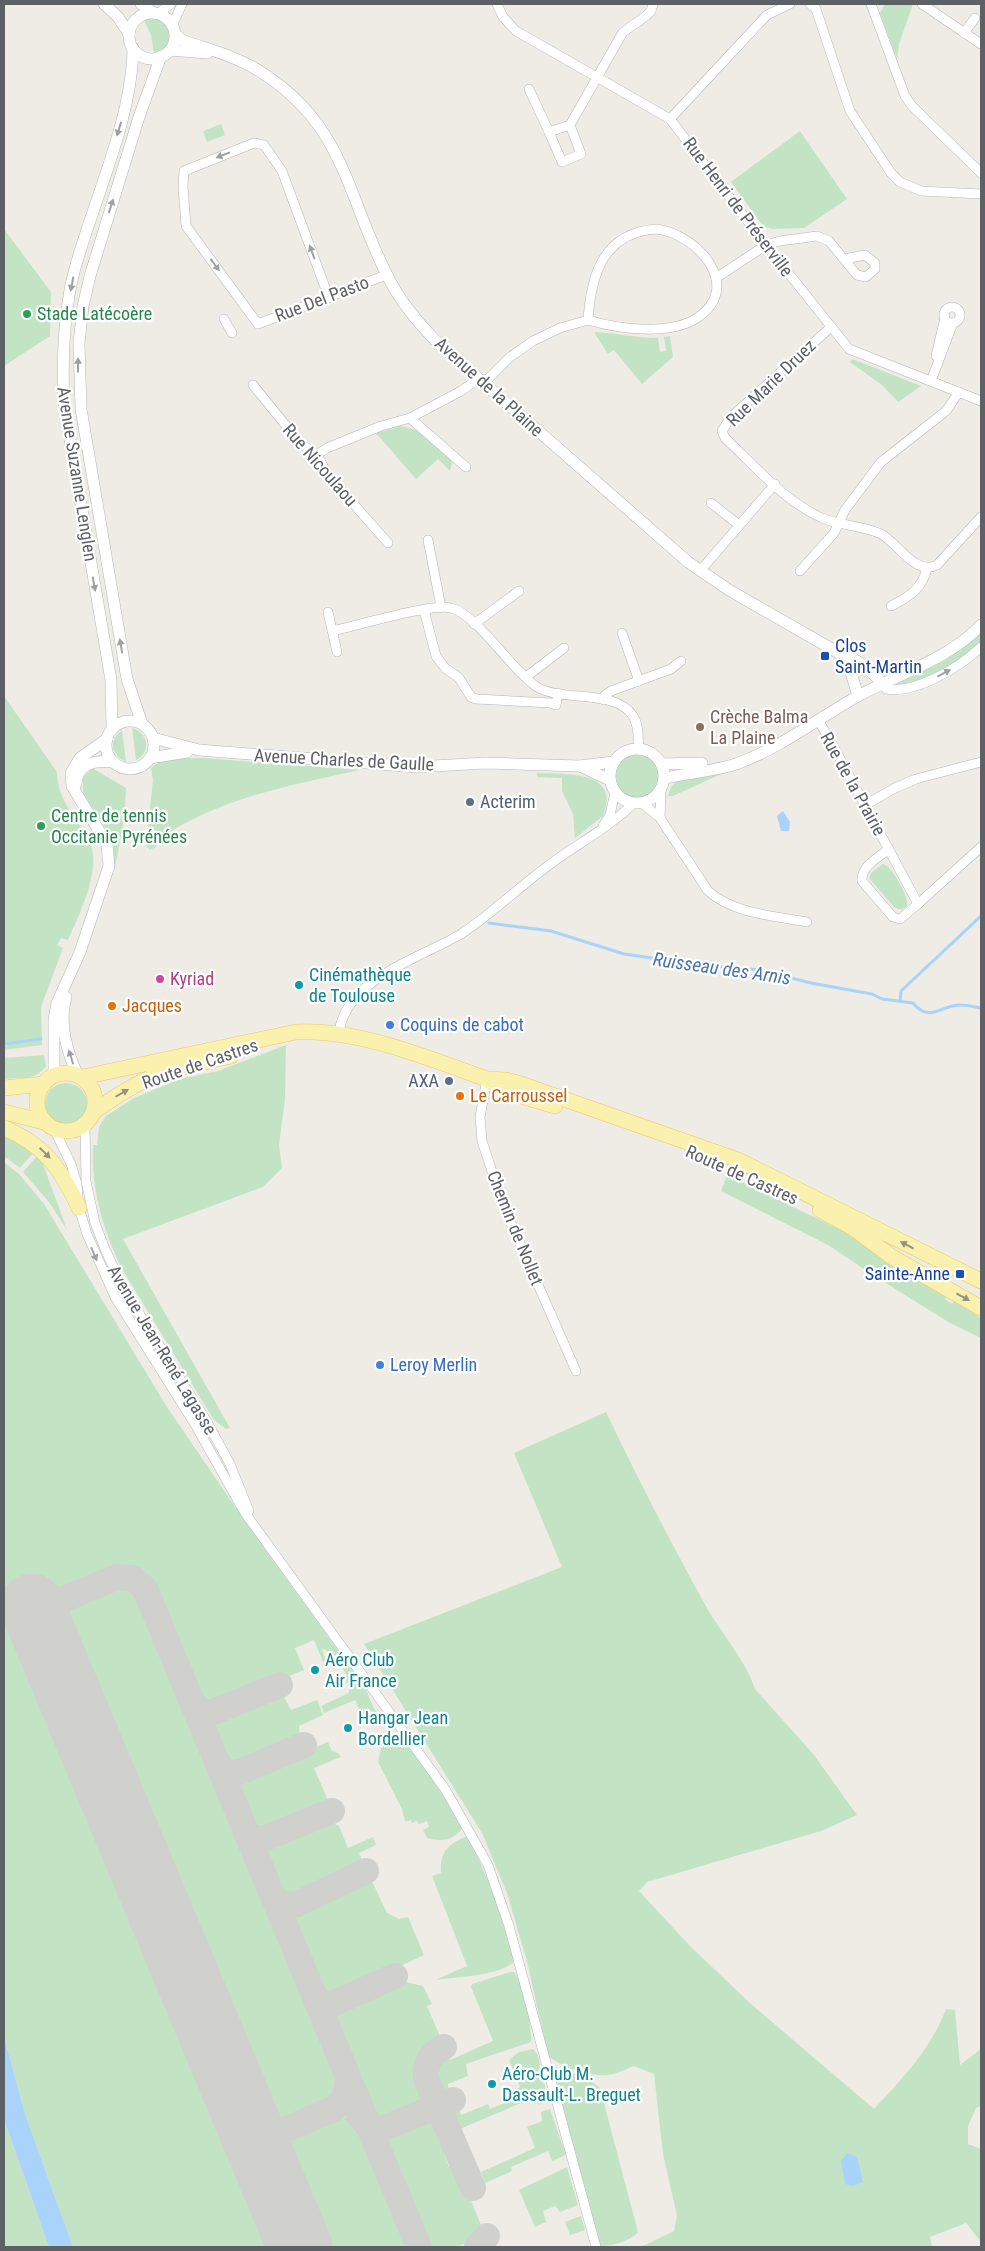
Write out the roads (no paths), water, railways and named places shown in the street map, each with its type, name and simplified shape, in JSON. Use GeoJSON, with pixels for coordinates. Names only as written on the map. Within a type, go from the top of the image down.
{"type":"FeatureCollection","features":[{"type":"Feature","properties":{"kind":"main road","name":"Route de Castres"},"geometry":{"type":"LineString","coordinates":[[80,1077],[281,1034],[309,1031],[355,1036],[487,1079],[506,1080],[530,1087],[738,1160],[981,1281]]}},
{"type":"Feature","properties":{"kind":"main road","name":"Route de Castres"},"geometry":{"type":"LineString","coordinates":[[94,1111],[110,1100],[151,1078],[173,1070],[235,1054],[281,1034]]}},
{"type":"Feature","properties":{"kind":"main road"},"geometry":{"type":"LineString","coordinates":[[4,1088],[80,1077],[94,1096],[94,1111],[86,1124],[78,1128],[65,1130],[4,1112]]}},
{"type":"Feature","properties":{"kind":"main road","name":"Route de Castres"},"geometry":{"type":"LineString","coordinates":[[487,1079],[501,1090],[673,1145],[742,1172],[844,1223],[892,1257],[981,1308]]}},
{"type":"Feature","properties":{"kind":"main road"},"geometry":{"type":"LineString","coordinates":[[49,1080],[38,1095],[38,1107],[49,1125]]}},
{"type":"Feature","properties":{"kind":"main road"},"geometry":{"type":"LineString","coordinates":[[4,1128],[38,1147],[53,1161],[67,1181],[79,1208]]}},
{"type":"Feature","properties":{"kind":"street"},"geometry":{"type":"LineString","coordinates":[[104,4],[118,18],[129,34],[133,48],[147,58],[165,53],[182,4]]}},
{"type":"Feature","properties":{"kind":"street"},"geometry":{"type":"LineString","coordinates":[[141,4],[166,18],[174,30]]}},
{"type":"Feature","properties":{"kind":"street"},"geometry":{"type":"LineString","coordinates":[[129,34],[132,24],[139,17],[156,13],[171,4]]}},
{"type":"Feature","properties":{"kind":"street","name":"Rue Henri de Préserville"},"geometry":{"type":"LineString","coordinates":[[497,4],[503,17],[516,31],[598,76],[670,119],[766,245],[850,349],[981,400]]}},
{"type":"Feature","properties":{"kind":"street"},"geometry":{"type":"LineString","coordinates":[[549,132],[570,125],[623,32],[646,16],[654,4]]}},
{"type":"Feature","properties":{"kind":"street"},"geometry":{"type":"LineString","coordinates":[[670,119],[767,15],[790,4]]}},
{"type":"Feature","properties":{"kind":"street"},"geometry":{"type":"LineString","coordinates":[[872,4],[906,96],[912,106],[981,173]]}},
{"type":"Feature","properties":{"kind":"street"},"geometry":{"type":"LineString","coordinates":[[922,4],[981,44]]}},
{"type":"Feature","properties":{"kind":"street"},"geometry":{"type":"LineString","coordinates":[[813,7],[850,110],[891,172],[900,182],[921,191],[977,194],[981,188]]}},
{"type":"Feature","properties":{"kind":"street"},"geometry":{"type":"LineString","coordinates":[[964,33],[975,18]]}},
{"type":"Feature","properties":{"kind":"street","name":"Avenue de la Plaine"},"geometry":{"type":"LineString","coordinates":[[174,30],[182,40],[248,64],[276,82],[301,105],[324,133],[343,167],[386,275],[420,325],[671,548],[700,571],[729,590],[839,652],[850,656],[870,670],[882,683]]}},
{"type":"Feature","properties":{"kind":"street","name":"Avenue Suzanne Lenglen"},"geometry":{"type":"LineString","coordinates":[[110,734],[110,680],[64,404],[62,368],[65,324],[74,274],[122,116],[132,75],[133,48]]}},
{"type":"Feature","properties":{"kind":"street","name":"Avenue de la Plaine"},"geometry":{"type":"LineString","coordinates":[[165,53],[221,54]]}},
{"type":"Feature","properties":{"kind":"street","name":"Avenue Suzanne Lenglen"},"geometry":{"type":"LineString","coordinates":[[142,724],[127,679],[81,409],[78,368],[83,306],[90,276],[139,117],[165,53]]}},
{"type":"Feature","properties":{"kind":"street"},"geometry":{"type":"LineString","coordinates":[[530,89],[562,162],[581,154],[570,125]]}},
{"type":"Feature","properties":{"kind":"street","name":"Rue Del Pasto"},"geometry":{"type":"LineString","coordinates":[[329,298],[279,163],[264,145],[254,143],[189,167],[183,175],[186,226],[258,324],[329,298],[386,275]]}},
{"type":"Feature","properties":{"kind":"street"},"geometry":{"type":"LineString","coordinates":[[316,455],[327,448],[381,426],[410,418],[461,392],[474,382],[488,379],[510,357],[533,341],[560,328],[588,320],[635,329],[665,328],[686,324],[708,308],[715,294],[716,278],[710,263],[700,249],[680,234],[656,229],[633,233],[612,249],[597,270],[591,288],[588,320]]}},
{"type":"Feature","properties":{"kind":"street"},"geometry":{"type":"LineString","coordinates":[[716,278],[766,245],[780,240],[817,236],[829,241],[844,259]]}},
{"type":"Feature","properties":{"kind":"street"},"geometry":{"type":"LineString","coordinates":[[931,381],[953,323],[960,317],[957,308],[948,309],[936,353],[937,365]]}},
{"type":"Feature","properties":{"kind":"street"},"geometry":{"type":"LineString","coordinates":[[945,318],[953,323]]}},
{"type":"Feature","properties":{"kind":"street"},"geometry":{"type":"LineString","coordinates":[[224,319],[232,333]]}},
{"type":"Feature","properties":{"kind":"street","name":"Rue Marie Druez"},"geometry":{"type":"LineString","coordinates":[[831,327],[731,417],[722,430],[726,438],[799,506],[839,524],[865,528],[882,534],[919,566],[928,568]]}},
{"type":"Feature","properties":{"kind":"street","name":"Rue Nicoulaou"},"geometry":{"type":"LineString","coordinates":[[253,386],[301,444],[316,455],[328,474],[388,543]]}},
{"type":"Feature","properties":{"kind":"street"},"geometry":{"type":"LineString","coordinates":[[800,570],[839,524],[845,510],[881,462],[946,411],[959,392]]}},
{"type":"Feature","properties":{"kind":"street"},"geometry":{"type":"LineString","coordinates":[[410,418],[466,467]]}},
{"type":"Feature","properties":{"kind":"street"},"geometry":{"type":"LineString","coordinates":[[700,571],[775,484]]}},
{"type":"Feature","properties":{"kind":"street"},"geometry":{"type":"LineString","coordinates":[[711,503],[739,525]]}},
{"type":"Feature","properties":{"kind":"street"},"geometry":{"type":"LineString","coordinates":[[891,606],[908,598],[916,590],[928,568],[937,565],[981,517]]}},
{"type":"Feature","properties":{"kind":"street"},"geometry":{"type":"LineString","coordinates":[[428,540],[441,607]]}},
{"type":"Feature","properties":{"kind":"street"},"geometry":{"type":"LineString","coordinates":[[474,624],[519,591]]}},
{"type":"Feature","properties":{"kind":"street"},"geometry":{"type":"LineString","coordinates":[[332,631],[441,607],[459,611],[538,688],[622,705],[633,716],[637,725],[639,749]]}},
{"type":"Feature","properties":{"kind":"street"},"geometry":{"type":"LineString","coordinates":[[424,610],[436,656],[445,668],[459,678],[476,699],[551,703],[556,705],[558,693]]}},
{"type":"Feature","properties":{"kind":"street"},"geometry":{"type":"LineString","coordinates":[[328,612],[337,652]]}},
{"type":"Feature","properties":{"kind":"street"},"geometry":{"type":"LineString","coordinates":[[665,778],[735,764],[777,746],[858,696],[960,644],[981,625]]}},
{"type":"Feature","properties":{"kind":"street"},"geometry":{"type":"LineString","coordinates":[[622,633],[639,681]]}},
{"type":"Feature","properties":{"kind":"street"},"geometry":{"type":"LineString","coordinates":[[882,683],[886,688],[901,689],[945,673],[981,647]]}},
{"type":"Feature","properties":{"kind":"street"},"geometry":{"type":"LineString","coordinates":[[526,677],[564,648]]}},
{"type":"Feature","properties":{"kind":"street"},"geometry":{"type":"LineString","coordinates":[[839,652],[849,666],[858,696]]}},
{"type":"Feature","properties":{"kind":"street"},"geometry":{"type":"LineString","coordinates":[[604,700],[605,695],[611,691],[671,669],[681,661]]}},
{"type":"Feature","properties":{"kind":"street"},"geometry":{"type":"LineString","coordinates":[[662,764],[694,764],[733,757],[818,720]]}},
{"type":"Feature","properties":{"kind":"street","name":"Rue de la Prairie"},"geometry":{"type":"LineString","coordinates":[[818,720],[889,849],[918,904],[902,919],[896,918],[864,885],[862,877],[864,871],[889,849]]}},
{"type":"Feature","properties":{"kind":"street"},"geometry":{"type":"LineString","coordinates":[[78,795],[76,779],[82,768],[100,761],[113,762],[125,768],[132,768],[142,766],[150,758],[154,744],[153,738],[142,724],[126,721],[80,758],[73,768],[72,786],[104,836],[109,854],[107,876],[79,955],[63,1008],[62,1021],[67,1046],[80,1077]]}},
{"type":"Feature","properties":{"kind":"street"},"geometry":{"type":"LineString","coordinates":[[110,734],[107,751],[113,762]]}},
{"type":"Feature","properties":{"kind":"street","name":"Avenue Charles de Gaulle"},"geometry":{"type":"LineString","coordinates":[[153,738],[176,749]]}},
{"type":"Feature","properties":{"kind":"street","name":"Avenue Charles de Gaulle"},"geometry":{"type":"LineString","coordinates":[[150,758],[176,749],[418,767],[485,763],[579,766],[614,762]]}},
{"type":"Feature","properties":{"kind":"street"},"geometry":{"type":"LineString","coordinates":[[660,818],[661,790],[665,778],[662,764],[652,753],[639,749],[626,752],[614,762],[611,770],[610,780],[615,792],[622,799],[638,803],[660,818],[708,892],[715,898],[735,907],[807,922]]}},
{"type":"Feature","properties":{"kind":"street"},"geometry":{"type":"LineString","coordinates":[[865,806],[895,788],[916,779],[981,762]]}},
{"type":"Feature","properties":{"kind":"street","name":"Avenue Charles de Gaulle"},"geometry":{"type":"LineString","coordinates":[[579,766],[610,780]]}},
{"type":"Feature","properties":{"kind":"street"},"geometry":{"type":"LineString","coordinates":[[339,1033],[340,1018],[344,1012],[371,984],[386,972],[461,933],[546,867],[638,803],[655,797],[661,790]]}},
{"type":"Feature","properties":{"kind":"street"},"geometry":{"type":"LineString","coordinates":[[601,829],[610,815],[615,792]]}},
{"type":"Feature","properties":{"kind":"street"},"geometry":{"type":"LineString","coordinates":[[918,904],[981,847]]}},
{"type":"Feature","properties":{"kind":"street"},"geometry":{"type":"LineString","coordinates":[[49,1080],[55,1012],[62,990],[79,955]]}},
{"type":"Feature","properties":{"kind":"street","name":"Chemin de Nollet"},"geometry":{"type":"LineString","coordinates":[[487,1079],[480,1118],[482,1141],[503,1205],[576,1371]]}},
{"type":"Feature","properties":{"kind":"street","name":"Avenue Jean-René Lagasse"},"geometry":{"type":"LineString","coordinates":[[86,1124],[84,1162],[89,1198],[99,1235],[113,1269],[230,1464],[255,1525]]}},
{"type":"Feature","properties":{"kind":"street","name":"Avenue Jean-René Lagasse"},"geometry":{"type":"LineString","coordinates":[[49,1125],[71,1164],[77,1184],[79,1208],[92,1250],[107,1282],[196,1426],[239,1503],[445,1790],[488,1865],[518,1958],[596,2247]]}},
{"type":"Feature","properties":{"kind":"street"},"geometry":{"type":"LineString","coordinates":[[220,1469],[230,1464]]}},
{"type":"Feature","properties":{"kind":"water"},"geometry":{"type":"Polygon","coordinates":[[[783,811],[790,822],[789,831],[781,831],[777,816],[783,811]]]}},
{"type":"Feature","properties":{"kind":"water"},"geometry":{"type":"Polygon","coordinates":[[[4,2037],[26,2117],[73,2247],[49,2247],[4,2119],[4,2037]]]}},
{"type":"Feature","properties":{"kind":"water"},"geometry":{"type":"Polygon","coordinates":[[[847,2153],[857,2157],[863,2182],[853,2186],[845,2184],[841,2161],[847,2153]]]}},
{"type":"Feature","properties":{"kind":"waterway"},"geometry":{"type":"LineString","coordinates":[[900,1001],[901,991],[981,916]]}},
{"type":"Feature","properties":{"kind":"waterway","name":"Ruisseau des Arnis"},"geometry":{"type":"LineString","coordinates":[[489,923],[551,931],[624,954],[701,965],[760,970],[811,983],[872,994],[882,999],[913,1003],[925,1012],[936,1012],[954,1005],[981,1008]]}},
{"type":"Feature","properties":{"kind":"waterway","name":"Ruisseau des Arnis"},"geometry":{"type":"LineString","coordinates":[[4,1044],[41,1039]]}},
{"type":"Feature","properties":{"kind":"place","name":"Stade Latécoère"},"geometry":{"type":"Point","coordinates":[27,314]}},
{"type":"Feature","properties":{"kind":"place","name":"Clos Saint-Martin"},"geometry":{"type":"Point","coordinates":[825,656]}},
{"type":"Feature","properties":{"kind":"place","name":"Crèche Balma La Plaine"},"geometry":{"type":"Point","coordinates":[700,727]}},
{"type":"Feature","properties":{"kind":"place","name":"Acterim"},"geometry":{"type":"Point","coordinates":[470,802]}},
{"type":"Feature","properties":{"kind":"place","name":"Centre de tennis Occitanie Pyrénées"},"geometry":{"type":"Point","coordinates":[41,826]}},
{"type":"Feature","properties":{"kind":"place","name":"Kyriad"},"geometry":{"type":"Point","coordinates":[160,979]}},
{"type":"Feature","properties":{"kind":"place","name":"Cinémathèque de Toulouse"},"geometry":{"type":"Point","coordinates":[299,985]}},
{"type":"Feature","properties":{"kind":"place","name":"Jacques"},"geometry":{"type":"Point","coordinates":[112,1006]}},
{"type":"Feature","properties":{"kind":"place","name":"Coquins de cabot"},"geometry":{"type":"Point","coordinates":[390,1025]}},
{"type":"Feature","properties":{"kind":"place","name":"AXA"},"geometry":{"type":"Point","coordinates":[449,1081]}},
{"type":"Feature","properties":{"kind":"place","name":"Le Carroussel"},"geometry":{"type":"Point","coordinates":[460,1096]}},
{"type":"Feature","properties":{"kind":"place","name":"Sainte-Anne"},"geometry":{"type":"Point","coordinates":[960,1274]}},
{"type":"Feature","properties":{"kind":"place","name":"Leroy Merlin"},"geometry":{"type":"Point","coordinates":[380,1365]}},
{"type":"Feature","properties":{"kind":"place","name":"Aéro Club Air France"},"geometry":{"type":"Point","coordinates":[315,1670]}},
{"type":"Feature","properties":{"kind":"place","name":"Hangar Jean Bordellier"},"geometry":{"type":"Point","coordinates":[348,1728]}},
{"type":"Feature","properties":{"kind":"place","name":"Aéro-Club M. Dassault-L. Breguet"},"geometry":{"type":"Point","coordinates":[492,2084]}}]}
